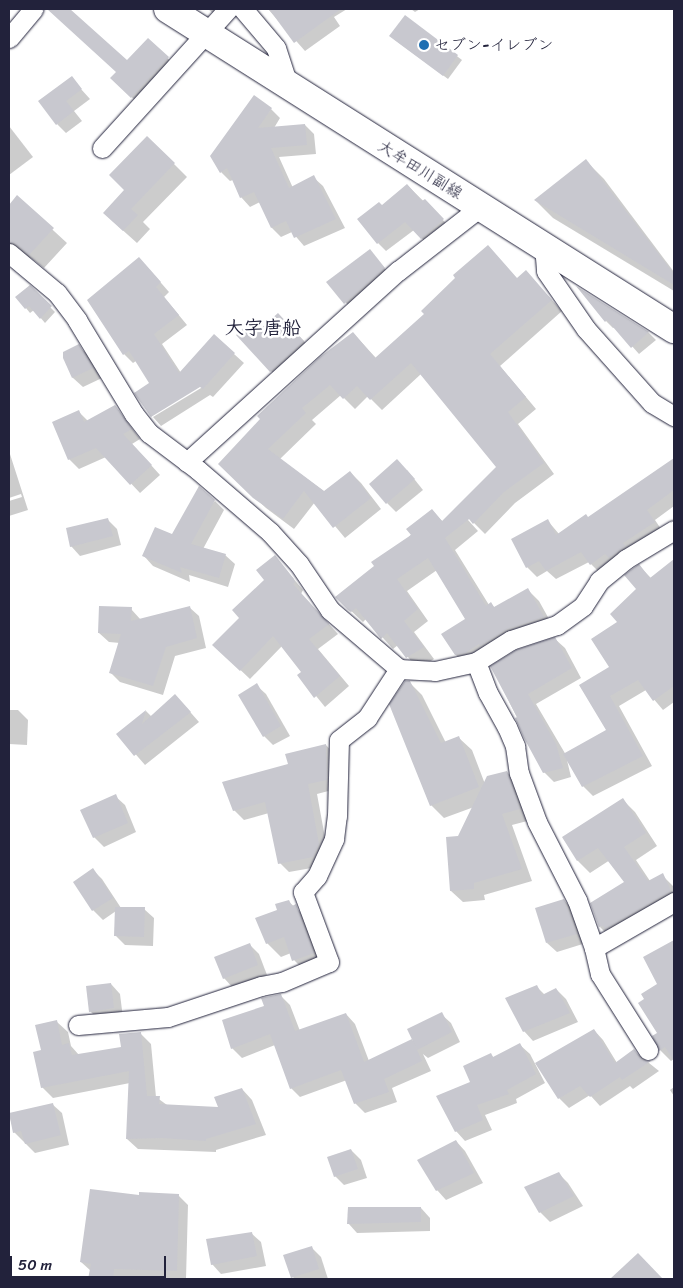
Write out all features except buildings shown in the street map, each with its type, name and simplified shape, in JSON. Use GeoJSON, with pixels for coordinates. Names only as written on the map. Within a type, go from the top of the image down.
{"type":"FeatureCollection","features":[{"type":"Feature","properties":{"kind":"main road","name":"大牟田川副線"},"geometry":{"type":"LineString","coordinates":[[168,9],[479,208],[544,246],[674,329]]}},
{"type":"Feature","properties":{"kind":"street"},"geometry":{"type":"LineString","coordinates":[[9,38],[32,9]]}},
{"type":"Feature","properties":{"kind":"street"},"geometry":{"type":"LineString","coordinates":[[102,148],[228,9]]}},
{"type":"Feature","properties":{"kind":"street"},"geometry":{"type":"LineString","coordinates":[[243,9],[276,48],[288,86]]}},
{"type":"Feature","properties":{"kind":"street"},"geometry":{"type":"LineString","coordinates":[[187,462],[398,271],[459,226],[479,208]]}},
{"type":"Feature","properties":{"kind":"street"},"geometry":{"type":"LineString","coordinates":[[544,246],[546,271],[586,329],[652,403],[674,416]]}},
{"type":"Feature","properties":{"kind":"street"},"geometry":{"type":"LineString","coordinates":[[9,253],[57,293],[77,320],[134,414],[149,433],[187,462],[270,532],[298,564],[330,610],[399,669],[435,671],[476,662],[511,640],[557,625],[583,606],[598,581],[626,559],[674,530]]}},
{"type":"Feature","properties":{"kind":"street"},"geometry":{"type":"LineString","coordinates":[[476,662],[488,693],[515,746],[519,773],[537,822],[577,900],[594,948],[600,974],[648,1050]]}},
{"type":"Feature","properties":{"kind":"street"},"geometry":{"type":"LineString","coordinates":[[78,1026],[168,1017],[261,986],[282,982],[328,962],[303,892],[317,876],[334,839],[337,816],[339,740],[367,718],[399,669]]}},
{"type":"Feature","properties":{"kind":"street"},"geometry":{"type":"LineString","coordinates":[[594,948],[674,902]]}},
{"type":"Feature","properties":{"kind":"place","name":"セブン-イレブン"},"geometry":{"type":"Point","coordinates":[424,45]}},
{"type":"Feature","properties":{"kind":"district","name":"大字唐船"},"geometry":{"type":"Point","coordinates":[263,328]}}]}
